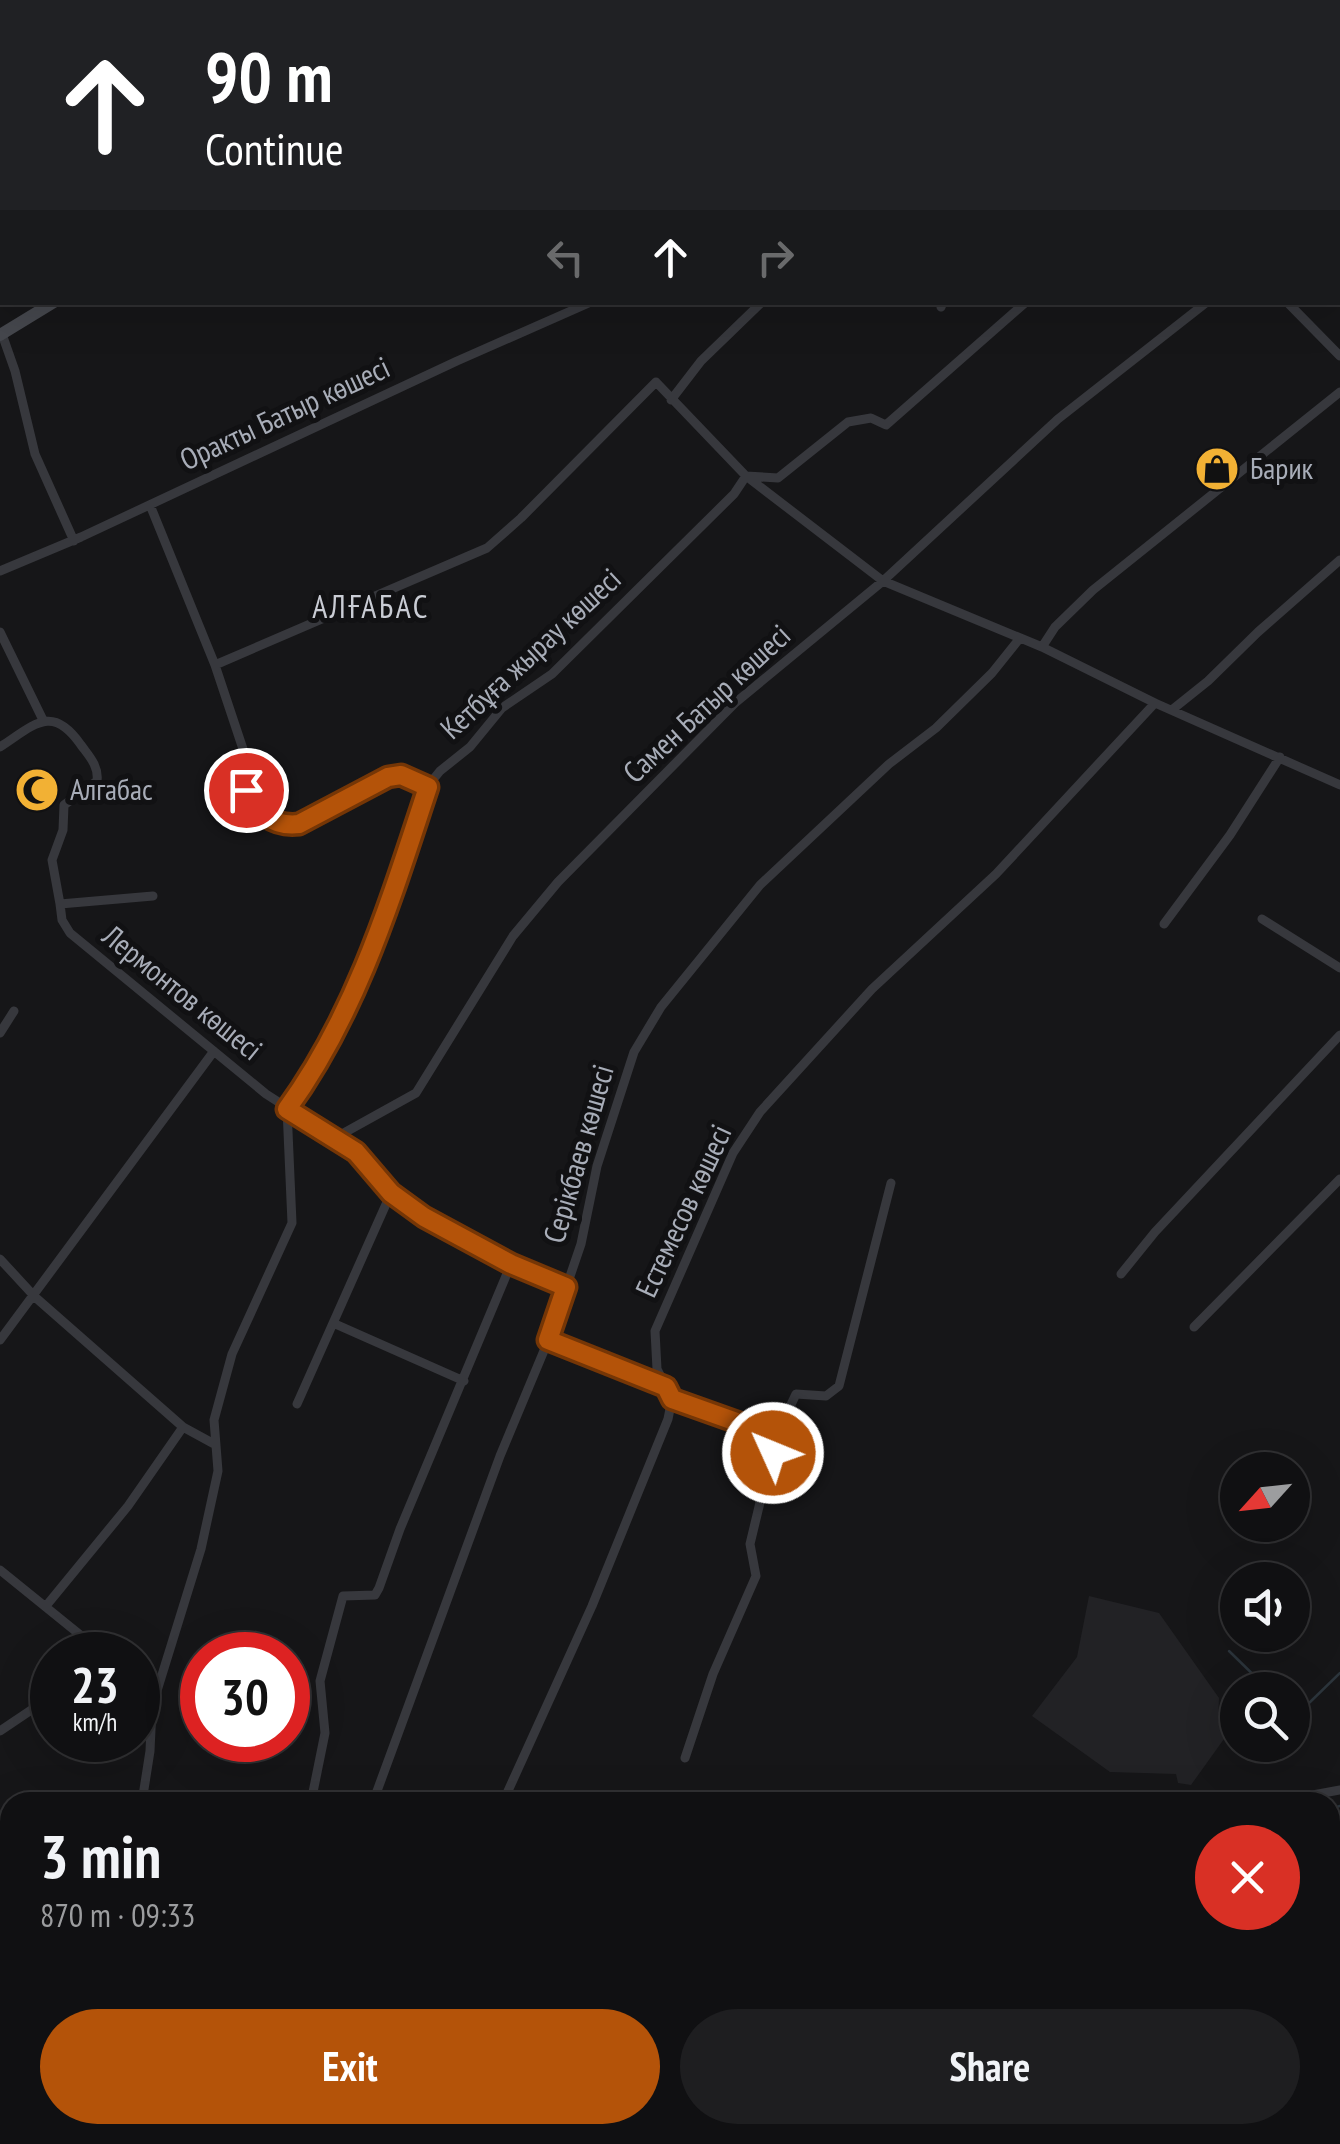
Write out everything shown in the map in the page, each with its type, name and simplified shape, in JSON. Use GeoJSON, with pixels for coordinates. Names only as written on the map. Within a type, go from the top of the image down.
{"type":"FeatureCollection","features":[{"type":"Feature","properties":{"kind":"main road"},"geometry":{"type":"LineString","coordinates":[[1,335],[49,305]]}},
{"type":"Feature","properties":{"kind":"street","name":"Оракты Батыр көшесі"},"geometry":{"type":"LineString","coordinates":[[0,571],[584,305]]}},
{"type":"Feature","properties":{"kind":"street"},"geometry":{"type":"LineString","coordinates":[[671,400],[700,361],[759,305]]}},
{"type":"Feature","properties":{"kind":"street"},"geometry":{"type":"LineString","coordinates":[[746,476],[778,478],[848,422],[870,418],[886,424],[1023,305]]}},
{"type":"Feature","properties":{"kind":"street","name":"Самен Батыр көшесі"},"geometry":{"type":"LineString","coordinates":[[334,1138],[416,1092],[513,936],[558,882],[736,703],[883,581],[1058,419],[1203,305]]}},
{"type":"Feature","properties":{"kind":"street"},"geometry":{"type":"LineString","coordinates":[[1290,305],[1340,356]]}},
{"type":"Feature","properties":{"kind":"street"},"geometry":{"type":"LineString","coordinates":[[1,335],[15,371],[35,454],[74,540]]}},
{"type":"Feature","properties":{"kind":"street"},"geometry":{"type":"LineString","coordinates":[[215,665],[487,548],[656,382],[746,476],[883,581],[1042,647],[1155,703],[1340,785]]}},
{"type":"Feature","properties":{"kind":"street"},"geometry":{"type":"LineString","coordinates":[[1042,647],[1054,627],[1094,590],[1340,392]]}},
{"type":"Feature","properties":{"kind":"street","name":"Кетбұға жырау көшесі"},"geometry":{"type":"LineString","coordinates":[[287,1109],[313,1072],[367,966],[428,787],[440,771],[470,747],[502,708],[552,674],[734,494],[746,476]]}},
{"type":"Feature","properties":{"kind":"street"},"geometry":{"type":"LineString","coordinates":[[150,505],[215,665],[244,755],[246,790],[254,808],[268,819],[299,824],[388,777],[401,775],[428,787]]}},
{"type":"Feature","properties":{"kind":"street"},"geometry":{"type":"LineString","coordinates":[[1173,709],[1340,560]]}},
{"type":"Feature","properties":{"kind":"street"},"geometry":{"type":"LineString","coordinates":[[0,632],[43,720]]}},
{"type":"Feature","properties":{"kind":"street","name":"Серікбаев көшесі"},"geometry":{"type":"LineString","coordinates":[[377,1792],[582,1244],[597,1166],[634,1052],[661,1007],[760,885],[889,764],[936,728],[992,673],[1020,638]]}},
{"type":"Feature","properties":{"kind":"street","name":"Естемесов көшесі"},"geometry":{"type":"LineString","coordinates":[[672,1399],[657,1369],[654,1332],[733,1153],[760,1112],[872,989],[996,874],[1155,703]]}},
{"type":"Feature","properties":{"kind":"street"},"geometry":{"type":"LineString","coordinates":[[0,747],[43,720],[60,722],[69,728],[94,765],[98,777],[64,805],[62,830],[52,860],[60,904]]}},
{"type":"Feature","properties":{"kind":"street"},"geometry":{"type":"LineString","coordinates":[[1164,924],[1230,836],[1280,758]]}},
{"type":"Feature","properties":{"kind":"street","name":"Лермонтов көшесі"},"geometry":{"type":"LineString","coordinates":[[153,896],[60,904],[62,920],[70,934],[287,1109],[356,1152],[391,1193],[424,1217],[511,1264],[566,1287]]}},
{"type":"Feature","properties":{"kind":"street"},"geometry":{"type":"LineString","coordinates":[[1262,919],[1340,968]]}},
{"type":"Feature","properties":{"kind":"street"},"geometry":{"type":"LineString","coordinates":[[0,1033],[14,1011]]}},
{"type":"Feature","properties":{"kind":"street"},"geometry":{"type":"LineString","coordinates":[[1121,1274],[1155,1232],[1340,1035]]}},
{"type":"Feature","properties":{"kind":"street"},"geometry":{"type":"LineString","coordinates":[[1332,1046],[1340,1056]]}},
{"type":"Feature","properties":{"kind":"street"},"geometry":{"type":"LineString","coordinates":[[0,1340],[214,1051]]}},
{"type":"Feature","properties":{"kind":"street"},"geometry":{"type":"LineString","coordinates":[[160,1681],[201,1549],[218,1472],[214,1420],[232,1354],[292,1222],[287,1109]]}},
{"type":"Feature","properties":{"kind":"street"},"geometry":{"type":"LineString","coordinates":[[1194,1327],[1340,1179]]}},
{"type":"Feature","properties":{"kind":"street"},"geometry":{"type":"LineString","coordinates":[[685,1758],[713,1674],[756,1576],[750,1544],[776,1436],[796,1394],[826,1396],[838,1386],[891,1183]]}},
{"type":"Feature","properties":{"kind":"street"},"geometry":{"type":"LineString","coordinates":[[298,1404],[391,1193]]}},
{"type":"Feature","properties":{"kind":"street"},"geometry":{"type":"LineString","coordinates":[[0,1259],[34,1297],[183,1427],[216,1444]]}},
{"type":"Feature","properties":{"kind":"street"},"geometry":{"type":"LineString","coordinates":[[313,1792],[325,1733],[320,1680],[343,1596],[374,1595],[379,1588],[511,1264]]}},
{"type":"Feature","properties":{"kind":"street"},"geometry":{"type":"LineString","coordinates":[[333,1323],[464,1381]]}},
{"type":"Feature","properties":{"kind":"street"},"geometry":{"type":"LineString","coordinates":[[548,1340],[666,1387]]}},
{"type":"Feature","properties":{"kind":"street"},"geometry":{"type":"LineString","coordinates":[[508,1792],[592,1606],[668,1420],[672,1399],[776,1436]]}},
{"type":"Feature","properties":{"kind":"street"},"geometry":{"type":"LineString","coordinates":[[46,1606],[128,1506],[183,1427]]}},
{"type":"Feature","properties":{"kind":"street"},"geometry":{"type":"LineString","coordinates":[[0,1570],[77,1632]]}},
{"type":"Feature","properties":{"kind":"street"},"geometry":{"type":"LineString","coordinates":[[0,1731],[30,1711]]}},
{"type":"Feature","properties":{"kind":"street"},"geometry":{"type":"LineString","coordinates":[[144,1792],[148,1762]]}},
{"type":"Feature","properties":{"kind":"shaded area"},"geometry":{"type":"Polygon","coordinates":[[[1089,1596],[1159,1613],[1219,1698],[1220,1745],[1191,1785],[1178,1783],[1176,1774],[1110,1772],[1032,1716],[1077,1657],[1089,1596]]]}},
{"type":"Feature","properties":{"kind":"waterway"},"geometry":{"type":"LineString","coordinates":[[1230,1652],[1251,1672]]}},
{"type":"Feature","properties":{"kind":"waterway"},"geometry":{"type":"LineString","coordinates":[[1310,1702],[1340,1673]]}},
{"type":"Feature","properties":{"kind":"place","name":"Барик"},"geometry":{"type":"Point","coordinates":[1217,469]}},
{"type":"Feature","properties":{"kind":"place","name":"Алгабас"},"geometry":{"type":"Point","coordinates":[37,790]}},
{"type":"Feature","properties":{"kind":"district","name":"АЛҒАБАС"},"geometry":{"type":"Point","coordinates":[371,607]}},
{"type":"Feature","properties":{"kind":"route"},"geometry":{"type":"LineString","coordinates":[[246,790],[254,808],[268,819],[290,825],[299,824],[388,777],[401,775],[428,787],[367,966],[313,1072],[287,1109],[356,1152],[391,1193],[424,1217],[511,1264],[566,1287],[548,1340],[666,1387],[672,1399],[776,1436],[773,1453]]}}]}
